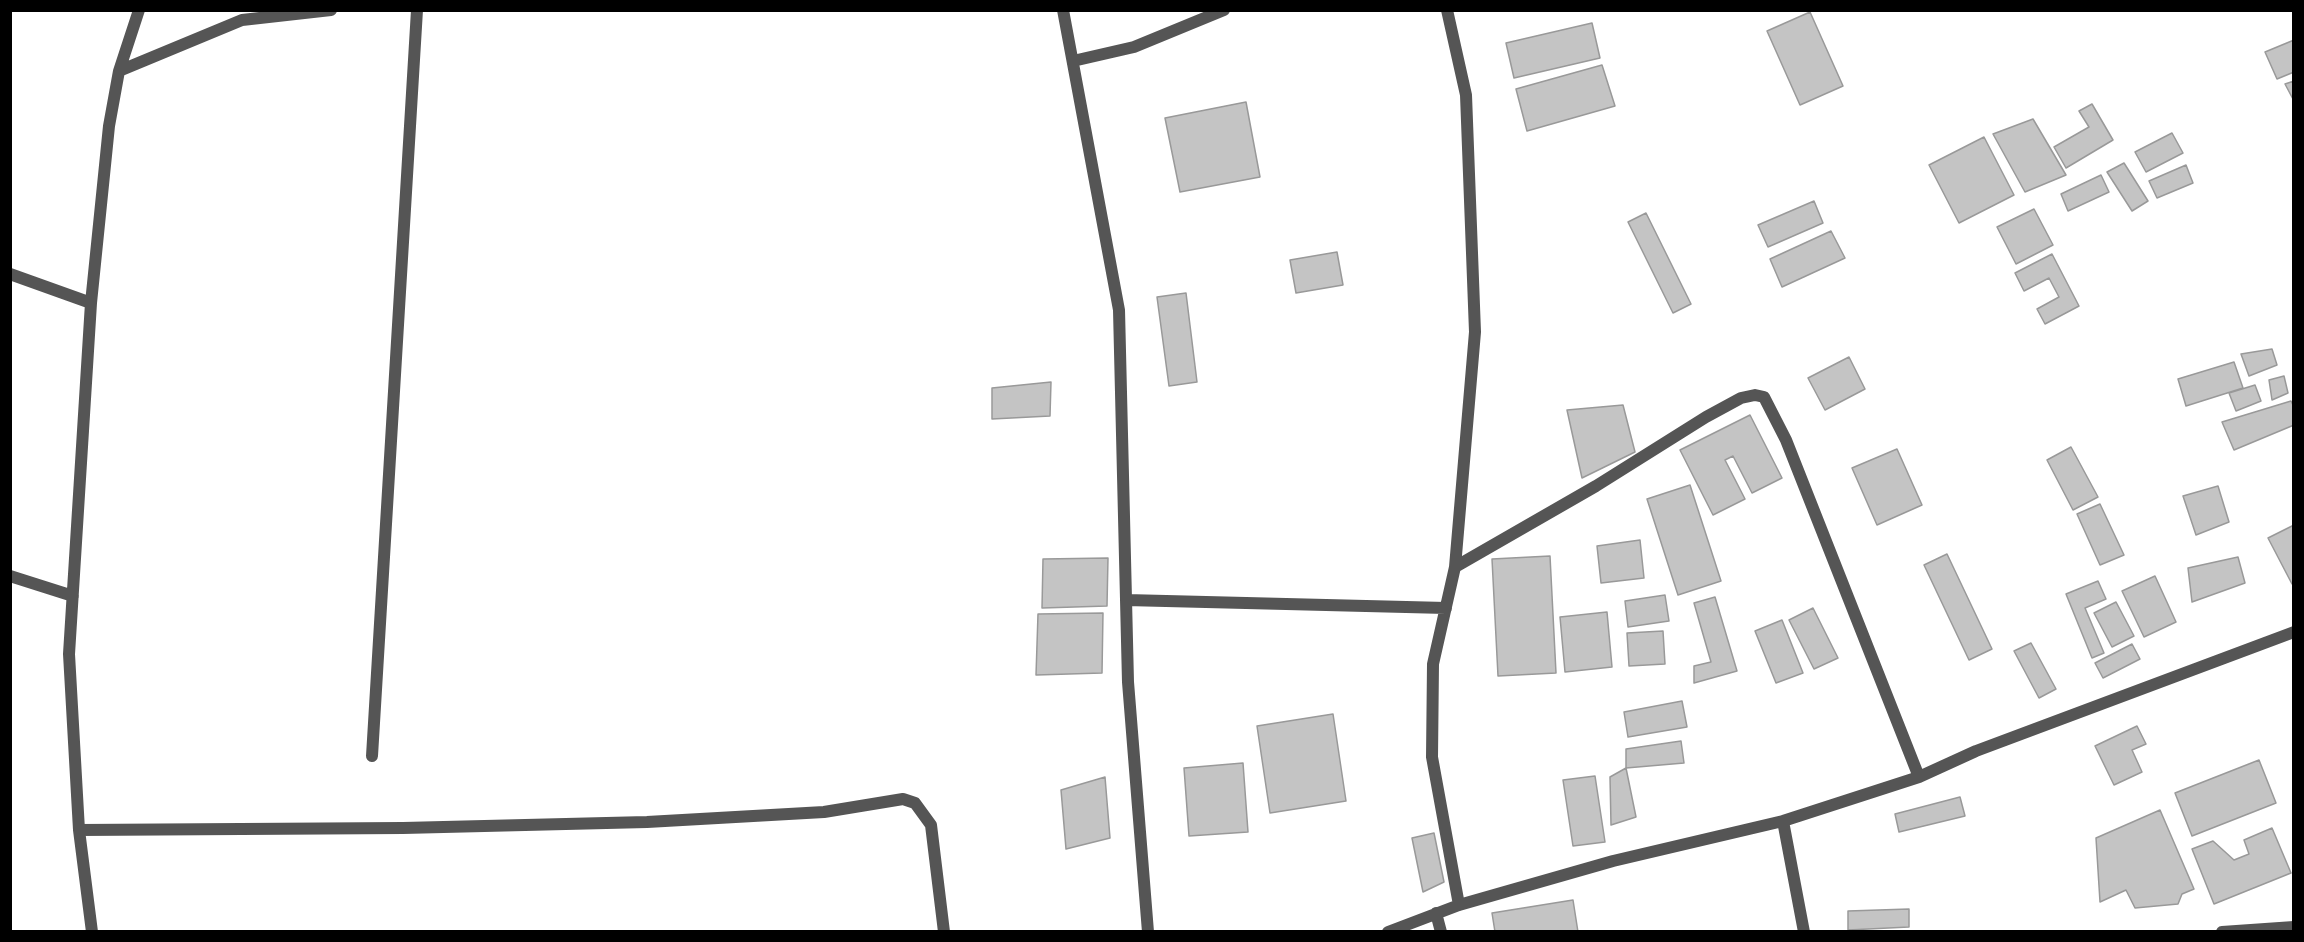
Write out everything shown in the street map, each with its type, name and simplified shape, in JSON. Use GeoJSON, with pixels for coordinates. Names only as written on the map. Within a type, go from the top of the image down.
{"type":"FeatureCollection","features":[{"type":"Feature","properties":{"kind":"street"},"geometry":{"type":"LineString","coordinates":[[92,932],[79,830],[69,654],[91,303],[109,126],[119,71],[140,10]]}},
{"type":"Feature","properties":{"kind":"street"},"geometry":{"type":"LineString","coordinates":[[119,71],[242,20],[331,10]]}},
{"type":"Feature","properties":{"kind":"street"},"geometry":{"type":"LineString","coordinates":[[372,756],[417,10]]}},
{"type":"Feature","properties":{"kind":"street"},"geometry":{"type":"LineString","coordinates":[[1064,10],[1119,310],[1128,682],[1148,932]]}},
{"type":"Feature","properties":{"kind":"street"},"geometry":{"type":"LineString","coordinates":[[1073,61],[1134,47],[1224,10]]}},
{"type":"Feature","properties":{"kind":"street"},"geometry":{"type":"LineString","coordinates":[[1447,10],[1466,95],[1475,332],[1455,567],[1433,664],[1432,757],[1459,905]]}},
{"type":"Feature","properties":{"kind":"street"},"geometry":{"type":"LineString","coordinates":[[10,274],[91,303]]}},
{"type":"Feature","properties":{"kind":"street"},"geometry":{"type":"LineString","coordinates":[[1455,567],[1596,486],[1706,417],[1741,398],[1755,395],[1764,397],[1786,440],[1919,777]]}},
{"type":"Feature","properties":{"kind":"street"},"geometry":{"type":"LineString","coordinates":[[10,576],[73,596]]}},
{"type":"Feature","properties":{"kind":"street"},"geometry":{"type":"LineString","coordinates":[[1126,600],[1446,608]]}},
{"type":"Feature","properties":{"kind":"street"},"geometry":{"type":"LineString","coordinates":[[1388,932],[1459,905],[1613,861],[1783,821],[1919,777],[1988,747],[2294,632]]}},
{"type":"Feature","properties":{"kind":"street"},"geometry":{"type":"LineString","coordinates":[[79,830],[403,828],[647,822],[824,812],[903,799],[915,803],[931,825],[944,932]]}},
{"type":"Feature","properties":{"kind":"street"},"geometry":{"type":"LineString","coordinates":[[1783,821],[1804,932]]}},
{"type":"Feature","properties":{"kind":"street"},"geometry":{"type":"LineString","coordinates":[[1436,913],[1441,932]]}},
{"type":"Feature","properties":{"kind":"street"},"geometry":{"type":"LineString","coordinates":[[2222,932],[2294,927]]}},
{"type":"Feature","properties":{"kind":"building"},"geometry":{"type":"Polygon","coordinates":[[[1810,12],[1843,86],[1800,105],[1767,31],[1810,12]]]}},
{"type":"Feature","properties":{"kind":"building"},"geometry":{"type":"Polygon","coordinates":[[[1592,23],[1600,58],[1514,78],[1506,43],[1592,23]]]}},
{"type":"Feature","properties":{"kind":"building"},"geometry":{"type":"Polygon","coordinates":[[[2294,40],[2294,72],[2277,79],[2265,52],[2294,40]]]}},
{"type":"Feature","properties":{"kind":"building"},"geometry":{"type":"Polygon","coordinates":[[[1602,65],[1615,106],[1527,131],[1516,89],[1602,65]]]}},
{"type":"Feature","properties":{"kind":"building"},"geometry":{"type":"Polygon","coordinates":[[[2294,81],[2294,101],[2285,84],[2294,81]]]}},
{"type":"Feature","properties":{"kind":"building"},"geometry":{"type":"Polygon","coordinates":[[[1246,102],[1260,177],[1180,192],[1165,118],[1246,102]]]}},
{"type":"Feature","properties":{"kind":"building"},"geometry":{"type":"Polygon","coordinates":[[[2092,104],[2113,140],[2066,168],[2054,147],[2089,127],[2079,111],[2092,104]]]}},
{"type":"Feature","properties":{"kind":"building"},"geometry":{"type":"Polygon","coordinates":[[[2033,119],[2066,175],[2025,192],[1993,134],[2033,119]]]}},
{"type":"Feature","properties":{"kind":"building"},"geometry":{"type":"Polygon","coordinates":[[[2172,133],[2183,153],[2146,172],[2135,152],[2172,133]]]}},
{"type":"Feature","properties":{"kind":"building"},"geometry":{"type":"Polygon","coordinates":[[[1984,137],[2014,195],[1959,223],[1929,165],[1984,137]]]}},
{"type":"Feature","properties":{"kind":"building"},"geometry":{"type":"Polygon","coordinates":[[[2124,163],[2148,201],[2132,211],[2107,172],[2124,163]]]}},
{"type":"Feature","properties":{"kind":"building"},"geometry":{"type":"Polygon","coordinates":[[[2186,165],[2193,183],[2157,198],[2149,181],[2186,165]]]}},
{"type":"Feature","properties":{"kind":"building"},"geometry":{"type":"Polygon","coordinates":[[[2101,175],[2109,192],[2068,211],[2061,194],[2101,175]]]}},
{"type":"Feature","properties":{"kind":"building"},"geometry":{"type":"Polygon","coordinates":[[[1814,201],[1823,223],[1768,247],[1758,225],[1814,201]]]}},
{"type":"Feature","properties":{"kind":"building"},"geometry":{"type":"Polygon","coordinates":[[[2034,209],[2053,245],[2016,264],[1997,227],[2034,209]]]}},
{"type":"Feature","properties":{"kind":"building"},"geometry":{"type":"Polygon","coordinates":[[[1646,213],[1691,304],[1673,313],[1628,222],[1646,213]]]}},
{"type":"Feature","properties":{"kind":"building"},"geometry":{"type":"Polygon","coordinates":[[[1831,231],[1845,258],[1782,287],[1770,259],[1831,231]]]}},
{"type":"Feature","properties":{"kind":"building"},"geometry":{"type":"Polygon","coordinates":[[[1337,252],[1343,285],[1296,293],[1290,260],[1337,252]]]}},
{"type":"Feature","properties":{"kind":"building"},"geometry":{"type":"Polygon","coordinates":[[[2052,254],[2079,306],[2045,324],[2037,309],[2059,297],[2049,278],[2024,291],[2015,273],[2052,254]]]}},
{"type":"Feature","properties":{"kind":"building"},"geometry":{"type":"Polygon","coordinates":[[[1186,293],[1197,382],[1169,386],[1157,297],[1186,293]]]}},
{"type":"Feature","properties":{"kind":"building"},"geometry":{"type":"Polygon","coordinates":[[[2272,349],[2277,365],[2249,376],[2241,354],[2272,349]]]}},
{"type":"Feature","properties":{"kind":"building"},"geometry":{"type":"Polygon","coordinates":[[[1849,357],[1865,389],[1825,410],[1808,378],[1849,357]]]}},
{"type":"Feature","properties":{"kind":"building"},"geometry":{"type":"Polygon","coordinates":[[[2234,362],[2243,388],[2186,406],[2178,379],[2234,362]]]}},
{"type":"Feature","properties":{"kind":"building"},"geometry":{"type":"Polygon","coordinates":[[[2284,376],[2288,393],[2272,400],[2269,380],[2284,376]]]}},
{"type":"Feature","properties":{"kind":"building"},"geometry":{"type":"Polygon","coordinates":[[[1051,382],[1050,416],[992,419],[992,388],[1051,382]]]}},
{"type":"Feature","properties":{"kind":"building"},"geometry":{"type":"Polygon","coordinates":[[[2255,385],[2261,401],[2236,411],[2229,393],[2255,385]]]}},
{"type":"Feature","properties":{"kind":"building"},"geometry":{"type":"Polygon","coordinates":[[[2291,401],[2294,407],[2294,425],[2234,450],[2222,422],[2291,401]]]}},
{"type":"Feature","properties":{"kind":"building"},"geometry":{"type":"Polygon","coordinates":[[[1623,405],[1635,452],[1582,478],[1567,410],[1623,405]]]}},
{"type":"Feature","properties":{"kind":"building"},"geometry":{"type":"Polygon","coordinates":[[[1750,415],[1782,478],[1752,493],[1733,456],[1725,460],[1745,499],[1713,515],[1680,450],[1750,415]]]}},
{"type":"Feature","properties":{"kind":"building"},"geometry":{"type":"Polygon","coordinates":[[[2071,447],[2098,497],[2073,510],[2047,460],[2071,447]]]}},
{"type":"Feature","properties":{"kind":"building"},"geometry":{"type":"Polygon","coordinates":[[[1897,449],[1922,505],[1877,525],[1852,468],[1897,449]]]}},
{"type":"Feature","properties":{"kind":"building"},"geometry":{"type":"Polygon","coordinates":[[[1690,485],[1721,581],[1678,595],[1647,499],[1690,485]]]}},
{"type":"Feature","properties":{"kind":"building"},"geometry":{"type":"Polygon","coordinates":[[[2218,486],[2229,522],[2196,535],[2183,496],[2218,486]]]}},
{"type":"Feature","properties":{"kind":"building"},"geometry":{"type":"Polygon","coordinates":[[[2100,504],[2124,555],[2100,565],[2077,514],[2100,504]]]}},
{"type":"Feature","properties":{"kind":"building"},"geometry":{"type":"Polygon","coordinates":[[[2294,525],[2294,583],[2292,584],[2268,538],[2294,525]]]}},
{"type":"Feature","properties":{"kind":"building"},"geometry":{"type":"Polygon","coordinates":[[[1640,540],[1644,578],[1601,583],[1597,546],[1640,540]]]}},
{"type":"Feature","properties":{"kind":"building"},"geometry":{"type":"Polygon","coordinates":[[[1947,554],[1992,649],[1969,660],[1924,565],[1947,554]]]}},
{"type":"Feature","properties":{"kind":"building"},"geometry":{"type":"Polygon","coordinates":[[[1550,556],[1556,673],[1498,676],[1492,559],[1550,556]]]}},
{"type":"Feature","properties":{"kind":"building"},"geometry":{"type":"Polygon","coordinates":[[[2238,557],[2245,583],[2192,602],[2188,568],[2238,557]]]}},
{"type":"Feature","properties":{"kind":"building"},"geometry":{"type":"Polygon","coordinates":[[[1108,558],[1107,606],[1042,608],[1043,559],[1108,558]]]}},
{"type":"Feature","properties":{"kind":"building"},"geometry":{"type":"Polygon","coordinates":[[[2155,576],[2176,622],[2144,637],[2122,591],[2155,576]]]}},
{"type":"Feature","properties":{"kind":"building"},"geometry":{"type":"Polygon","coordinates":[[[2098,581],[2106,599],[2085,608],[2104,653],[2092,658],[2066,594],[2098,581]]]}},
{"type":"Feature","properties":{"kind":"building"},"geometry":{"type":"Polygon","coordinates":[[[1665,595],[1669,621],[1628,627],[1625,601],[1665,595]]]}},
{"type":"Feature","properties":{"kind":"building"},"geometry":{"type":"Polygon","coordinates":[[[1715,597],[1737,671],[1694,683],[1694,666],[1711,662],[1694,603],[1715,597]]]}},
{"type":"Feature","properties":{"kind":"building"},"geometry":{"type":"Polygon","coordinates":[[[2116,602],[2134,636],[2112,647],[2094,613],[2116,602]]]}},
{"type":"Feature","properties":{"kind":"building"},"geometry":{"type":"Polygon","coordinates":[[[1813,608],[1838,658],[1814,669],[1789,620],[1813,608]]]}},
{"type":"Feature","properties":{"kind":"building"},"geometry":{"type":"Polygon","coordinates":[[[1607,612],[1612,667],[1565,672],[1560,617],[1607,612]]]}},
{"type":"Feature","properties":{"kind":"building"},"geometry":{"type":"Polygon","coordinates":[[[1103,613],[1102,673],[1036,675],[1038,614],[1103,613]]]}},
{"type":"Feature","properties":{"kind":"building"},"geometry":{"type":"Polygon","coordinates":[[[1782,620],[1803,673],[1776,683],[1755,631],[1782,620]]]}},
{"type":"Feature","properties":{"kind":"building"},"geometry":{"type":"Polygon","coordinates":[[[1663,631],[1665,664],[1629,666],[1627,633],[1663,631]]]}},
{"type":"Feature","properties":{"kind":"building"},"geometry":{"type":"Polygon","coordinates":[[[2031,643],[2056,689],[2039,698],[2014,651],[2031,643]]]}},
{"type":"Feature","properties":{"kind":"building"},"geometry":{"type":"Polygon","coordinates":[[[2132,644],[2140,659],[2103,678],[2095,663],[2132,644]]]}},
{"type":"Feature","properties":{"kind":"building"},"geometry":{"type":"Polygon","coordinates":[[[1682,701],[1687,727],[1628,737],[1624,712],[1682,701]]]}},
{"type":"Feature","properties":{"kind":"building"},"geometry":{"type":"Polygon","coordinates":[[[1333,714],[1346,801],[1270,813],[1257,726],[1333,714]]]}},
{"type":"Feature","properties":{"kind":"building"},"geometry":{"type":"Polygon","coordinates":[[[2137,726],[2146,744],[2132,750],[2142,772],[2114,785],[2095,746],[2137,726]]]}},
{"type":"Feature","properties":{"kind":"building"},"geometry":{"type":"Polygon","coordinates":[[[1681,741],[1684,763],[1626,768],[1626,749],[1681,741]]]}},
{"type":"Feature","properties":{"kind":"building"},"geometry":{"type":"Polygon","coordinates":[[[2259,760],[2276,803],[2192,836],[2175,793],[2259,760]]]}},
{"type":"Feature","properties":{"kind":"building"},"geometry":{"type":"Polygon","coordinates":[[[1243,763],[1248,832],[1189,836],[1184,768],[1243,763]]]}},
{"type":"Feature","properties":{"kind":"building"},"geometry":{"type":"Polygon","coordinates":[[[1626,768],[1636,817],[1611,825],[1610,777],[1626,768]]]}},
{"type":"Feature","properties":{"kind":"building"},"geometry":{"type":"Polygon","coordinates":[[[1595,776],[1605,842],[1573,846],[1563,780],[1595,776]]]}},
{"type":"Feature","properties":{"kind":"building"},"geometry":{"type":"Polygon","coordinates":[[[1105,777],[1110,838],[1066,849],[1061,790],[1105,777]]]}},
{"type":"Feature","properties":{"kind":"building"},"geometry":{"type":"Polygon","coordinates":[[[1960,797],[1965,816],[1899,832],[1895,814],[1960,797]]]}},
{"type":"Feature","properties":{"kind":"building"},"geometry":{"type":"Polygon","coordinates":[[[2160,810],[2194,889],[2182,894],[2178,904],[2135,908],[2126,890],[2100,902],[2096,838],[2160,810]]]}},
{"type":"Feature","properties":{"kind":"building"},"geometry":{"type":"Polygon","coordinates":[[[2272,828],[2291,873],[2214,904],[2192,849],[2213,841],[2234,860],[2249,854],[2244,840],[2272,828]]]}},
{"type":"Feature","properties":{"kind":"building"},"geometry":{"type":"Polygon","coordinates":[[[1434,833],[1444,882],[1423,892],[1412,838],[1434,833]]]}},
{"type":"Feature","properties":{"kind":"building"},"geometry":{"type":"Polygon","coordinates":[[[1573,900],[1578,932],[1495,932],[1492,913],[1573,900]]]}},
{"type":"Feature","properties":{"kind":"building"},"geometry":{"type":"Polygon","coordinates":[[[1909,909],[1909,927],[1848,930],[1848,911],[1909,909]]]}}]}
